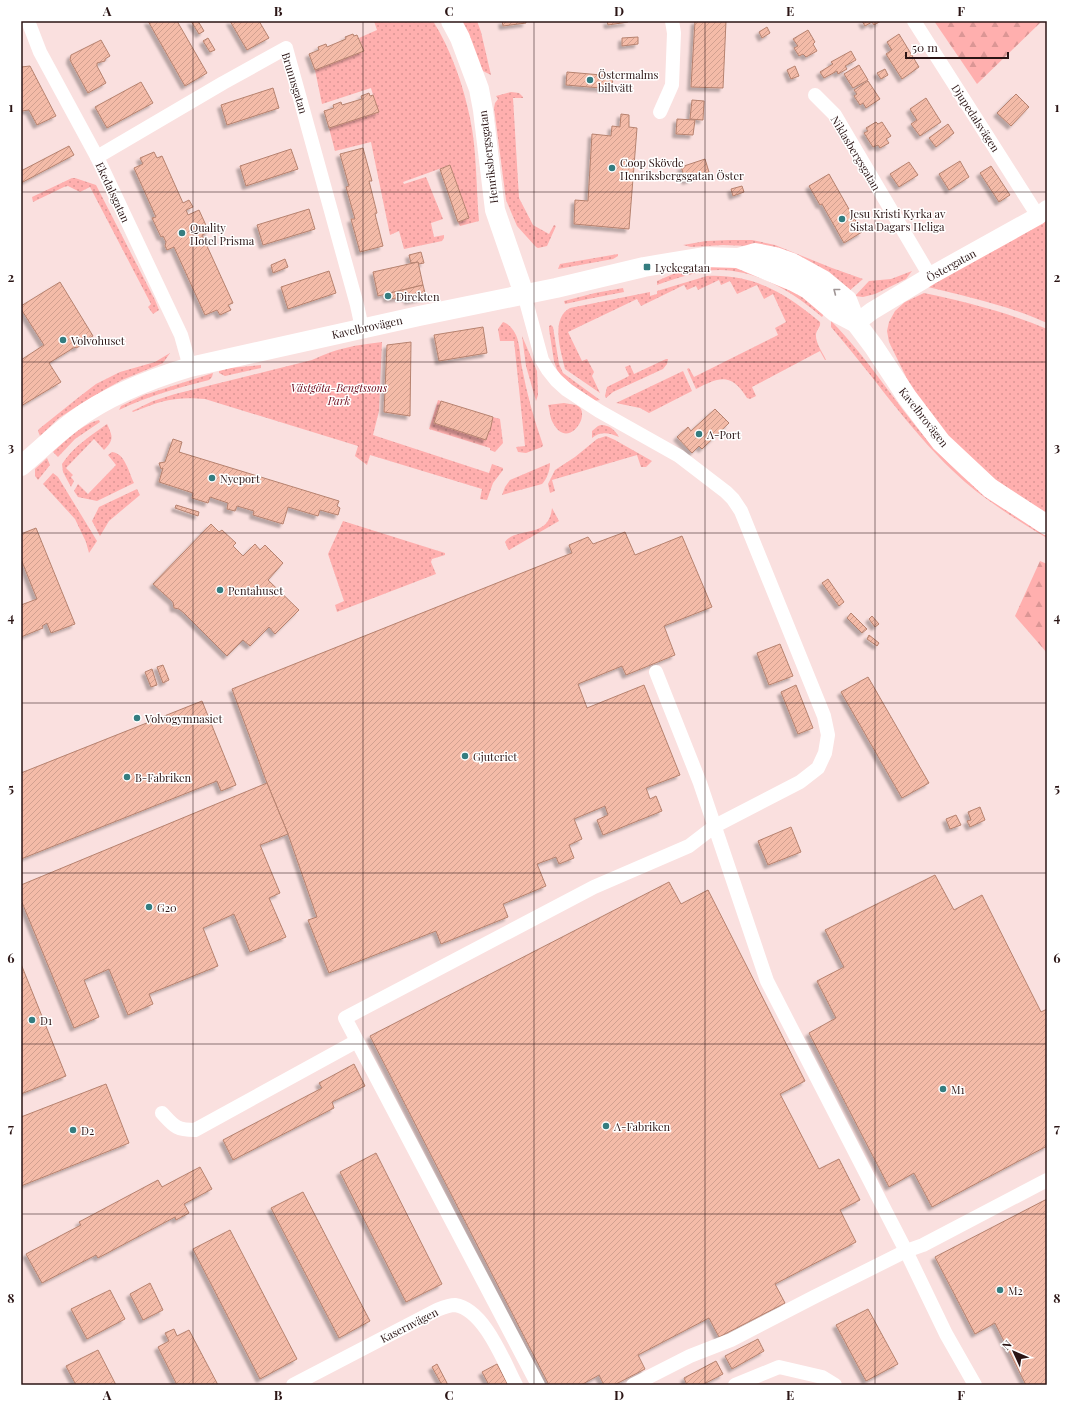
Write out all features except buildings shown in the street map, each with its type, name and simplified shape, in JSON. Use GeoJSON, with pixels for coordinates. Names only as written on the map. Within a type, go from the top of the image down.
{"type":"FeatureCollection","features":[{"type":"Feature","properties":{"kind":"main road","name":"Henriksbergsgatan"},"geometry":{"type":"LineString","coordinates":[[451,21],[463,46],[479,89],[483,110],[495,210],[524,294]]}},
{"type":"Feature","properties":{"kind":"main road","name":"Kavelbrovägen"},"geometry":{"type":"LineString","coordinates":[[21,466],[75,420],[103,403],[158,377],[190,367],[362,328],[556,288],[644,267],[704,257],[738,258],[755,253],[775,257],[792,263],[822,280],[847,300],[856,323],[874,347],[907,397],[941,442],[990,488],[1047,525]]}},
{"type":"Feature","properties":{"kind":"street","name":"Ekedalsgatan"},"geometry":{"type":"LineString","coordinates":[[28,21],[40,52],[97,158],[181,335],[190,367]]}},
{"type":"Feature","properties":{"kind":"street"},"geometry":{"type":"LineString","coordinates":[[660,112],[672,85],[674,33],[672,21]]}},
{"type":"Feature","properties":{"kind":"street","name":"Djupedalsvägen"},"geometry":{"type":"LineString","coordinates":[[914,21],[1042,212]]}},
{"type":"Feature","properties":{"kind":"street","name":"Brunnsgatan"},"geometry":{"type":"LineString","coordinates":[[97,158],[223,83],[286,48],[362,328]]}},
{"type":"Feature","properties":{"kind":"street","name":"Niklasbergsgatan"},"geometry":{"type":"LineString","coordinates":[[814,95],[835,115],[930,276]]}},
{"type":"Feature","properties":{"kind":"street","name":"Östergatan"},"geometry":{"type":"LineString","coordinates":[[856,323],[872,311],[930,276],[1042,212]]}},
{"type":"Feature","properties":{"kind":"street"},"geometry":{"type":"LineString","coordinates":[[524,294],[542,360],[556,380],[567,390],[599,411],[679,456],[726,492],[738,505],[827,726],[827,745],[818,768],[791,788],[715,826],[688,846],[594,887],[345,1018],[538,1385]]}},
{"type":"Feature","properties":{"kind":"street"},"geometry":{"type":"LineString","coordinates":[[656,672],[700,783],[767,981],[906,1251],[946,1334],[975,1385]]}},
{"type":"Feature","properties":{"kind":"street"},"geometry":{"type":"LineString","coordinates":[[162,1113],[176,1127],[183,1130],[195,1130],[357,1041]]}},
{"type":"Feature","properties":{"kind":"street"},"geometry":{"type":"LineString","coordinates":[[632,1385],[690,1356],[731,1340],[906,1251],[923,1245],[1047,1180]]}},
{"type":"Feature","properties":{"kind":"street","name":"Kasernvägen"},"geometry":{"type":"LineString","coordinates":[[293,1385],[437,1310],[454,1305],[465,1309],[475,1316],[490,1334],[516,1385]]}},
{"type":"Feature","properties":{"kind":"street"},"geometry":{"type":"LineString","coordinates":[[735,1385],[780,1367],[822,1377],[835,1385]]}},
{"type":"Feature","properties":{"kind":"green space"},"geometry":{"type":"Polygon","coordinates":[[[374,21],[433,21],[451,55],[460,80],[472,131],[479,221],[460,226],[458,222],[469,218],[450,165],[403,182],[404,184],[426,177],[443,219],[431,223],[434,237],[444,235],[442,241],[404,249],[399,231],[390,235],[371,142],[335,151],[329,128],[378,112],[371,88],[322,104],[315,70],[363,51],[359,38],[377,30],[374,21]]]}},
{"type":"Feature","properties":{"kind":"green space"},"geometry":{"type":"Polygon","coordinates":[[[459,21],[477,21],[491,75],[479,67],[459,21]]]}},
{"type":"Feature","properties":{"kind":"green space"},"geometry":{"type":"Polygon","coordinates":[[[934,21],[1042,21],[977,84],[934,21]]]}},
{"type":"Feature","properties":{"kind":"green space"},"geometry":{"type":"Polygon","coordinates":[[[511,92],[519,93],[523,97],[513,98],[519,198],[533,225],[549,234],[554,225],[556,226],[547,246],[538,248],[517,226],[506,200],[494,108],[498,99],[496,96],[511,92]]]}},
{"type":"Feature","properties":{"kind":"green space"},"geometry":{"type":"Polygon","coordinates":[[[72,178],[96,185],[155,300],[159,310],[153,314],[148,307],[151,304],[90,187],[80,192],[68,186],[64,187],[33,202],[32,197],[72,178]]]}},
{"type":"Feature","properties":{"kind":"green space"},"geometry":{"type":"Polygon","coordinates":[[[1047,218],[1047,323],[1004,307],[928,287],[1047,218]]]}},
{"type":"Feature","properties":{"kind":"green space"},"geometry":{"type":"Polygon","coordinates":[[[752,240],[775,245],[863,279],[848,292],[749,246],[723,245],[691,247],[683,245],[706,241],[752,240]]]}},
{"type":"Feature","properties":{"kind":"green space"},"geometry":{"type":"Polygon","coordinates":[[[618,254],[618,256],[613,259],[558,269],[560,264],[618,254]]]}},
{"type":"Feature","properties":{"kind":"green space"},"geometry":{"type":"Polygon","coordinates":[[[701,266],[725,266],[743,269],[792,289],[824,314],[822,317],[788,291],[775,284],[749,274],[735,271],[704,271],[657,285],[657,281],[680,271],[701,266]]]}},
{"type":"Feature","properties":{"kind":"green space"},"geometry":{"type":"Polygon","coordinates":[[[912,271],[906,279],[875,294],[863,297],[855,296],[869,281],[891,279],[912,271]]]}},
{"type":"Feature","properties":{"kind":"green space"},"geometry":{"type":"Polygon","coordinates":[[[707,276],[740,278],[754,282],[768,287],[794,302],[820,322],[816,337],[826,360],[820,351],[752,387],[756,396],[750,399],[747,398],[736,384],[724,379],[711,382],[696,389],[687,369],[689,368],[694,377],[778,335],[775,328],[786,322],[773,294],[764,299],[757,285],[737,294],[730,281],[721,285],[719,280],[698,290],[696,286],[687,290],[684,285],[641,306],[637,299],[568,332],[582,361],[587,359],[594,372],[592,376],[600,393],[565,369],[558,336],[560,320],[564,313],[570,308],[650,292],[650,296],[657,294],[657,291],[707,276]]]}},
{"type":"Feature","properties":{"kind":"green space"},"geometry":{"type":"Polygon","coordinates":[[[623,288],[624,292],[565,304],[564,301],[595,293],[623,288]]]}},
{"type":"Feature","properties":{"kind":"green space"},"geometry":{"type":"Polygon","coordinates":[[[924,293],[1017,317],[1047,329],[1047,515],[1013,493],[981,469],[953,443],[913,391],[889,342],[887,331],[889,322],[895,311],[905,302],[924,293]]]}},
{"type":"Feature","properties":{"kind":"green space"},"geometry":{"type":"Polygon","coordinates":[[[831,321],[846,336],[911,420],[938,452],[975,487],[995,502],[1047,534],[1047,538],[986,499],[964,481],[936,454],[920,437],[831,327],[831,321]]]}},
{"type":"Feature","properties":{"kind":"green space"},"geometry":{"type":"Polygon","coordinates":[[[503,322],[511,327],[517,339],[526,387],[543,445],[542,447],[526,453],[518,452],[516,447],[525,446],[514,341],[500,341],[498,329],[503,322]]]}},
{"type":"Feature","properties":{"kind":"green space"},"geometry":{"type":"Polygon","coordinates":[[[551,325],[553,327],[559,364],[563,373],[600,400],[594,401],[563,378],[557,370],[554,361],[549,329],[549,326],[551,325]]]}},
{"type":"Feature","properties":{"kind":"green space"},"geometry":{"type":"Polygon","coordinates":[[[522,336],[537,371],[538,395],[536,401],[526,366],[522,336]]]}},
{"type":"Feature","properties":{"kind":"green space","name":"Västgöta-Bengtssons Park"},"geometry":{"type":"Polygon","coordinates":[[[382,342],[379,411],[373,435],[489,473],[492,464],[503,468],[493,483],[487,500],[480,499],[482,489],[370,455],[367,465],[355,456],[358,446],[205,399],[185,398],[168,400],[133,412],[132,411],[153,401],[175,394],[312,360],[347,348],[382,342]]]}},
{"type":"Feature","properties":{"kind":"green space"},"geometry":{"type":"Polygon","coordinates":[[[170,353],[163,363],[122,380],[79,405],[59,418],[40,436],[38,431],[39,429],[96,384],[120,372],[155,362],[170,353]]]}},
{"type":"Feature","properties":{"kind":"green space"},"geometry":{"type":"Polygon","coordinates":[[[668,359],[667,364],[663,369],[613,392],[606,398],[607,387],[629,376],[625,367],[630,365],[634,374],[668,359]]]}},
{"type":"Feature","properties":{"kind":"green space"},"geometry":{"type":"Polygon","coordinates":[[[261,365],[261,368],[225,376],[219,373],[219,371],[230,368],[261,365]]]}},
{"type":"Feature","properties":{"kind":"green space"},"geometry":{"type":"Polygon","coordinates":[[[683,371],[692,391],[649,413],[640,408],[616,403],[683,371]]]}},
{"type":"Feature","properties":{"kind":"green space"},"geometry":{"type":"Polygon","coordinates":[[[213,373],[209,380],[152,396],[119,410],[121,406],[144,395],[213,373]]]}},
{"type":"Feature","properties":{"kind":"green space"},"geometry":{"type":"Polygon","coordinates":[[[438,400],[441,401],[434,423],[486,440],[493,417],[500,419],[503,443],[495,452],[490,450],[490,448],[429,429],[438,400]]]}},
{"type":"Feature","properties":{"kind":"green space"},"geometry":{"type":"Polygon","coordinates":[[[564,403],[576,405],[581,409],[581,421],[577,428],[572,432],[565,433],[559,431],[551,419],[548,405],[564,403]]]}},
{"type":"Feature","properties":{"kind":"green space"},"geometry":{"type":"Polygon","coordinates":[[[99,420],[100,422],[75,439],[58,457],[53,452],[81,429],[99,420]]]}},
{"type":"Feature","properties":{"kind":"green space"},"geometry":{"type":"Polygon","coordinates":[[[107,424],[112,438],[110,444],[104,450],[94,439],[66,468],[73,475],[71,477],[74,481],[71,487],[63,472],[62,464],[66,458],[88,437],[107,424]]]}},
{"type":"Feature","properties":{"kind":"green space"},"geometry":{"type":"Polygon","coordinates":[[[601,425],[612,428],[619,437],[605,433],[599,434],[592,438],[592,431],[601,425]]]}},
{"type":"Feature","properties":{"kind":"green space"},"geometry":{"type":"Polygon","coordinates":[[[606,436],[652,461],[646,467],[641,467],[637,455],[552,480],[555,491],[550,493],[548,484],[555,470],[575,457],[597,439],[606,436]]]}},
{"type":"Feature","properties":{"kind":"green space"},"geometry":{"type":"Polygon","coordinates":[[[112,452],[116,453],[123,460],[134,483],[97,501],[78,497],[74,491],[78,484],[88,494],[116,465],[108,455],[112,452]]]}},
{"type":"Feature","properties":{"kind":"green space"},"geometry":{"type":"Polygon","coordinates":[[[47,458],[50,465],[38,480],[35,476],[35,469],[47,458]]]}},
{"type":"Feature","properties":{"kind":"green space"},"geometry":{"type":"Polygon","coordinates":[[[550,463],[548,474],[542,484],[502,495],[510,480],[550,463]]]}},
{"type":"Feature","properties":{"kind":"green space"},"geometry":{"type":"Polygon","coordinates":[[[53,473],[58,477],[97,541],[89,553],[86,542],[75,519],[43,484],[53,473]]]}},
{"type":"Feature","properties":{"kind":"green space"},"geometry":{"type":"Polygon","coordinates":[[[137,489],[140,495],[109,521],[100,536],[92,521],[99,507],[137,489]]]}},
{"type":"Feature","properties":{"kind":"green space"},"geometry":{"type":"Polygon","coordinates":[[[552,508],[559,521],[509,550],[508,549],[505,542],[510,537],[539,529],[545,525],[550,518],[552,508]]]}},
{"type":"Feature","properties":{"kind":"green space"},"geometry":{"type":"Polygon","coordinates":[[[343,521],[445,553],[445,555],[432,559],[431,562],[436,574],[337,612],[335,605],[344,601],[328,554],[343,521]]]}},
{"type":"Feature","properties":{"kind":"green space"},"geometry":{"type":"Polygon","coordinates":[[[1040,561],[1047,564],[1047,653],[1015,616],[1040,561]]]}},
{"type":"Feature","properties":{"kind":"place","name":"Östermalms biltvätt"},"geometry":{"type":"Point","coordinates":[590,80]}},
{"type":"Feature","properties":{"kind":"place","name":"Coop Skövde Henriksbergsgatan Öster"},"geometry":{"type":"Point","coordinates":[612,168]}},
{"type":"Feature","properties":{"kind":"place","name":"Jesu Kristi Kyrka av Sista Dagars Heliga"},"geometry":{"type":"Point","coordinates":[842,219]}},
{"type":"Feature","properties":{"kind":"place","name":"Quality Hotel Prisma"},"geometry":{"type":"Point","coordinates":[182,233]}},
{"type":"Feature","properties":{"kind":"place","name":"Lyckegatan"},"geometry":{"type":"Point","coordinates":[647,267]}},
{"type":"Feature","properties":{"kind":"place","name":"Direkten"},"geometry":{"type":"Point","coordinates":[388,296]}},
{"type":"Feature","properties":{"kind":"place","name":"Volvohuset"},"geometry":{"type":"Point","coordinates":[63,340]}},
{"type":"Feature","properties":{"kind":"place","name":"A-Port"},"geometry":{"type":"Point","coordinates":[699,434]}},
{"type":"Feature","properties":{"kind":"place","name":"Nyeport"},"geometry":{"type":"Point","coordinates":[212,478]}},
{"type":"Feature","properties":{"kind":"place","name":"Pentahuset"},"geometry":{"type":"Point","coordinates":[220,590]}},
{"type":"Feature","properties":{"kind":"place","name":"Volvogymnasiet"},"geometry":{"type":"Point","coordinates":[137,718]}},
{"type":"Feature","properties":{"kind":"place","name":"Gjuteriet"},"geometry":{"type":"Point","coordinates":[465,756]}},
{"type":"Feature","properties":{"kind":"place","name":"B-Fabriken"},"geometry":{"type":"Point","coordinates":[127,777]}},
{"type":"Feature","properties":{"kind":"place","name":"G20"},"geometry":{"type":"Point","coordinates":[149,907]}},
{"type":"Feature","properties":{"kind":"place","name":"D1"},"geometry":{"type":"Point","coordinates":[32,1020]}},
{"type":"Feature","properties":{"kind":"place","name":"M1"},"geometry":{"type":"Point","coordinates":[943,1089]}},
{"type":"Feature","properties":{"kind":"place","name":"A-Fabriken"},"geometry":{"type":"Point","coordinates":[606,1126]}},
{"type":"Feature","properties":{"kind":"place","name":"D2"},"geometry":{"type":"Point","coordinates":[73,1130]}},
{"type":"Feature","properties":{"kind":"place","name":"M2"},"geometry":{"type":"Point","coordinates":[1000,1290]}}]}
